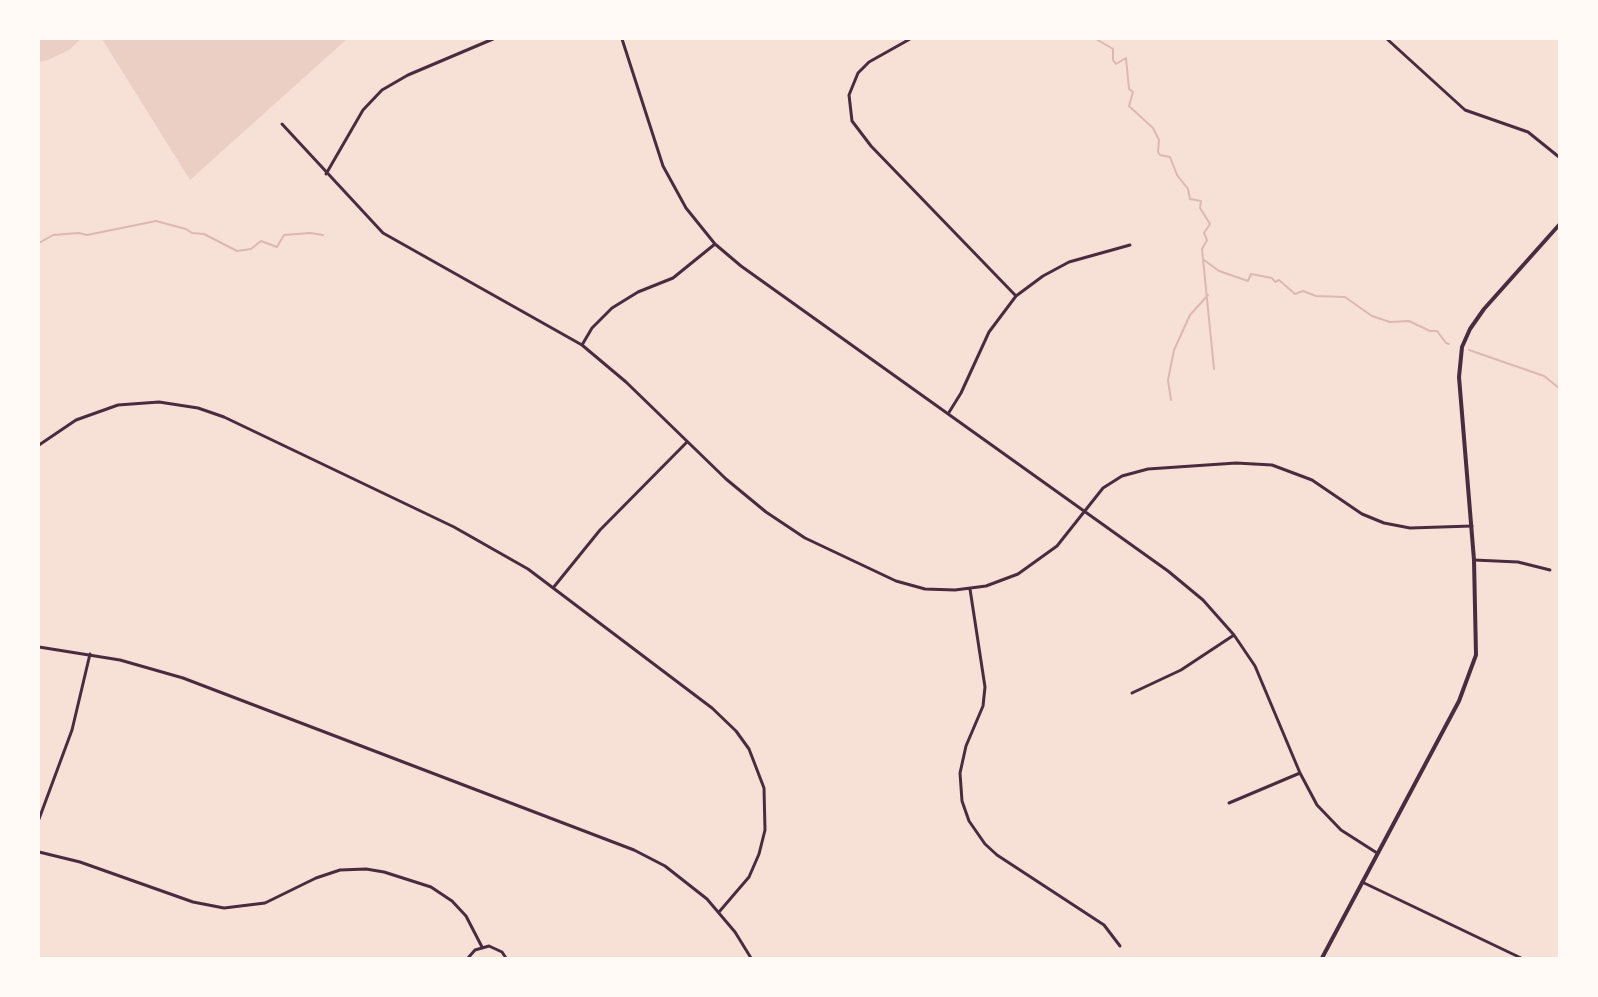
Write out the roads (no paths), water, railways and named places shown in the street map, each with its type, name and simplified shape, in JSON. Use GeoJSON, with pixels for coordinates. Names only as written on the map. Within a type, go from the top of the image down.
{"type":"FeatureCollection","features":[{"type":"Feature","properties":{"kind":"street"},"geometry":{"type":"LineString","coordinates":[[326,174],[363,110],[382,90],[400,79],[493,39]]}},
{"type":"Feature","properties":{"kind":"street"},"geometry":{"type":"LineString","coordinates":[[622,39],[663,166],[686,208],[715,244],[741,266],[1186,585],[1203,600],[1234,635],[1257,672],[1300,774],[1317,805],[1334,824],[1377,853]]}},
{"type":"Feature","properties":{"kind":"street"},"geometry":{"type":"LineString","coordinates":[[910,39],[869,62],[858,73],[849,95],[852,121],[871,146],[1016,296]]}},
{"type":"Feature","properties":{"kind":"street"},"geometry":{"type":"LineString","coordinates":[[1387,39],[1465,110],[1528,132],[1559,158]]}},
{"type":"Feature","properties":{"kind":"street"},"geometry":{"type":"LineString","coordinates":[[282,124],[383,233],[582,345],[603,361],[687,442],[766,512],[831,551],[880,575],[911,585],[941,590],[970,589],[1002,580],[1032,566],[1062,541],[1103,488],[1134,471],[1257,463],[1298,473],[1362,514],[1384,523],[1410,528],[1472,526]]}},
{"type":"Feature","properties":{"kind":"street"},"geometry":{"type":"LineString","coordinates":[[1322,958],[1470,675],[1477,645],[1472,526],[1459,385],[1462,347],[1470,329],[1484,309],[1559,225]]}},
{"type":"Feature","properties":{"kind":"street"},"geometry":{"type":"LineString","coordinates":[[582,345],[592,328],[612,308],[638,292],[673,278],[715,244]]}},
{"type":"Feature","properties":{"kind":"street"},"geometry":{"type":"LineString","coordinates":[[948,414],[961,393],[989,332],[1016,296],[1043,276],[1069,262],[1130,245]]}},
{"type":"Feature","properties":{"kind":"street"},"geometry":{"type":"LineString","coordinates":[[39,445],[76,420],[118,405],[159,402],[198,408],[299,452],[480,540],[554,588],[719,714],[736,732],[754,758],[766,798],[767,821],[763,841],[749,877],[719,912]]}},
{"type":"Feature","properties":{"kind":"street"},"geometry":{"type":"LineString","coordinates":[[554,588],[593,538],[687,442]]}},
{"type":"Feature","properties":{"kind":"street"},"geometry":{"type":"LineString","coordinates":[[1474,560],[1518,562],[1550,570]]}},
{"type":"Feature","properties":{"kind":"street"},"geometry":{"type":"LineString","coordinates":[[970,589],[985,687],[983,706],[966,746],[960,773],[962,801],[969,821],[985,844],[997,855],[1104,925],[1120,946]]}},
{"type":"Feature","properties":{"kind":"street"},"geometry":{"type":"LineString","coordinates":[[1132,693],[1181,670],[1234,635]]}},
{"type":"Feature","properties":{"kind":"street"},"geometry":{"type":"LineString","coordinates":[[39,647],[90,654],[149,667],[213,688],[634,850],[677,875],[719,912],[751,958]]}},
{"type":"Feature","properties":{"kind":"street"},"geometry":{"type":"LineString","coordinates":[[39,819],[72,730],[90,654]]}},
{"type":"Feature","properties":{"kind":"street"},"geometry":{"type":"LineString","coordinates":[[1229,803],[1300,774]]}},
{"type":"Feature","properties":{"kind":"street"},"geometry":{"type":"LineString","coordinates":[[39,852],[80,862],[193,902],[224,908],[266,903],[340,870],[366,869],[384,872],[431,887],[447,897],[466,916],[482,947]]}},
{"type":"Feature","properties":{"kind":"street"},"geometry":{"type":"LineString","coordinates":[[1362,882],[1521,958]]}},
{"type":"Feature","properties":{"kind":"street"},"geometry":{"type":"LineString","coordinates":[[468,958],[482,947],[496,948],[506,958]]}},
{"type":"Feature","properties":{"kind":"waterway"},"geometry":{"type":"LineString","coordinates":[[1096,39],[1113,49],[1113,60],[1116,64],[1126,58],[1129,89],[1133,92],[1129,106],[1153,128],[1159,140],[1158,152],[1160,155],[1170,157],[1177,175],[1188,189],[1190,199],[1201,201],[1200,208],[1210,224],[1204,233],[1207,240],[1202,249],[1214,369]]}},
{"type":"Feature","properties":{"kind":"waterway"},"geometry":{"type":"LineString","coordinates":[[39,243],[53,235],[79,233],[87,235],[156,221],[186,229],[192,233],[204,234],[237,251],[251,249],[261,241],[277,247],[284,235],[310,233],[323,235]]}},
{"type":"Feature","properties":{"kind":"waterway"},"geometry":{"type":"LineString","coordinates":[[1204,260],[1219,271],[1248,281],[1251,274],[1272,278],[1275,282],[1279,280],[1295,294],[1303,291],[1316,296],[1345,297],[1372,316],[1390,322],[1409,321],[1430,331],[1437,331],[1449,344]]}},
{"type":"Feature","properties":{"kind":"waterway"},"geometry":{"type":"LineString","coordinates":[[1171,400],[1168,380],[1174,350],[1190,315],[1208,295]]}},
{"type":"Feature","properties":{"kind":"waterway"},"geometry":{"type":"LineString","coordinates":[[1469,350],[1544,376],[1559,388]]}}]}
